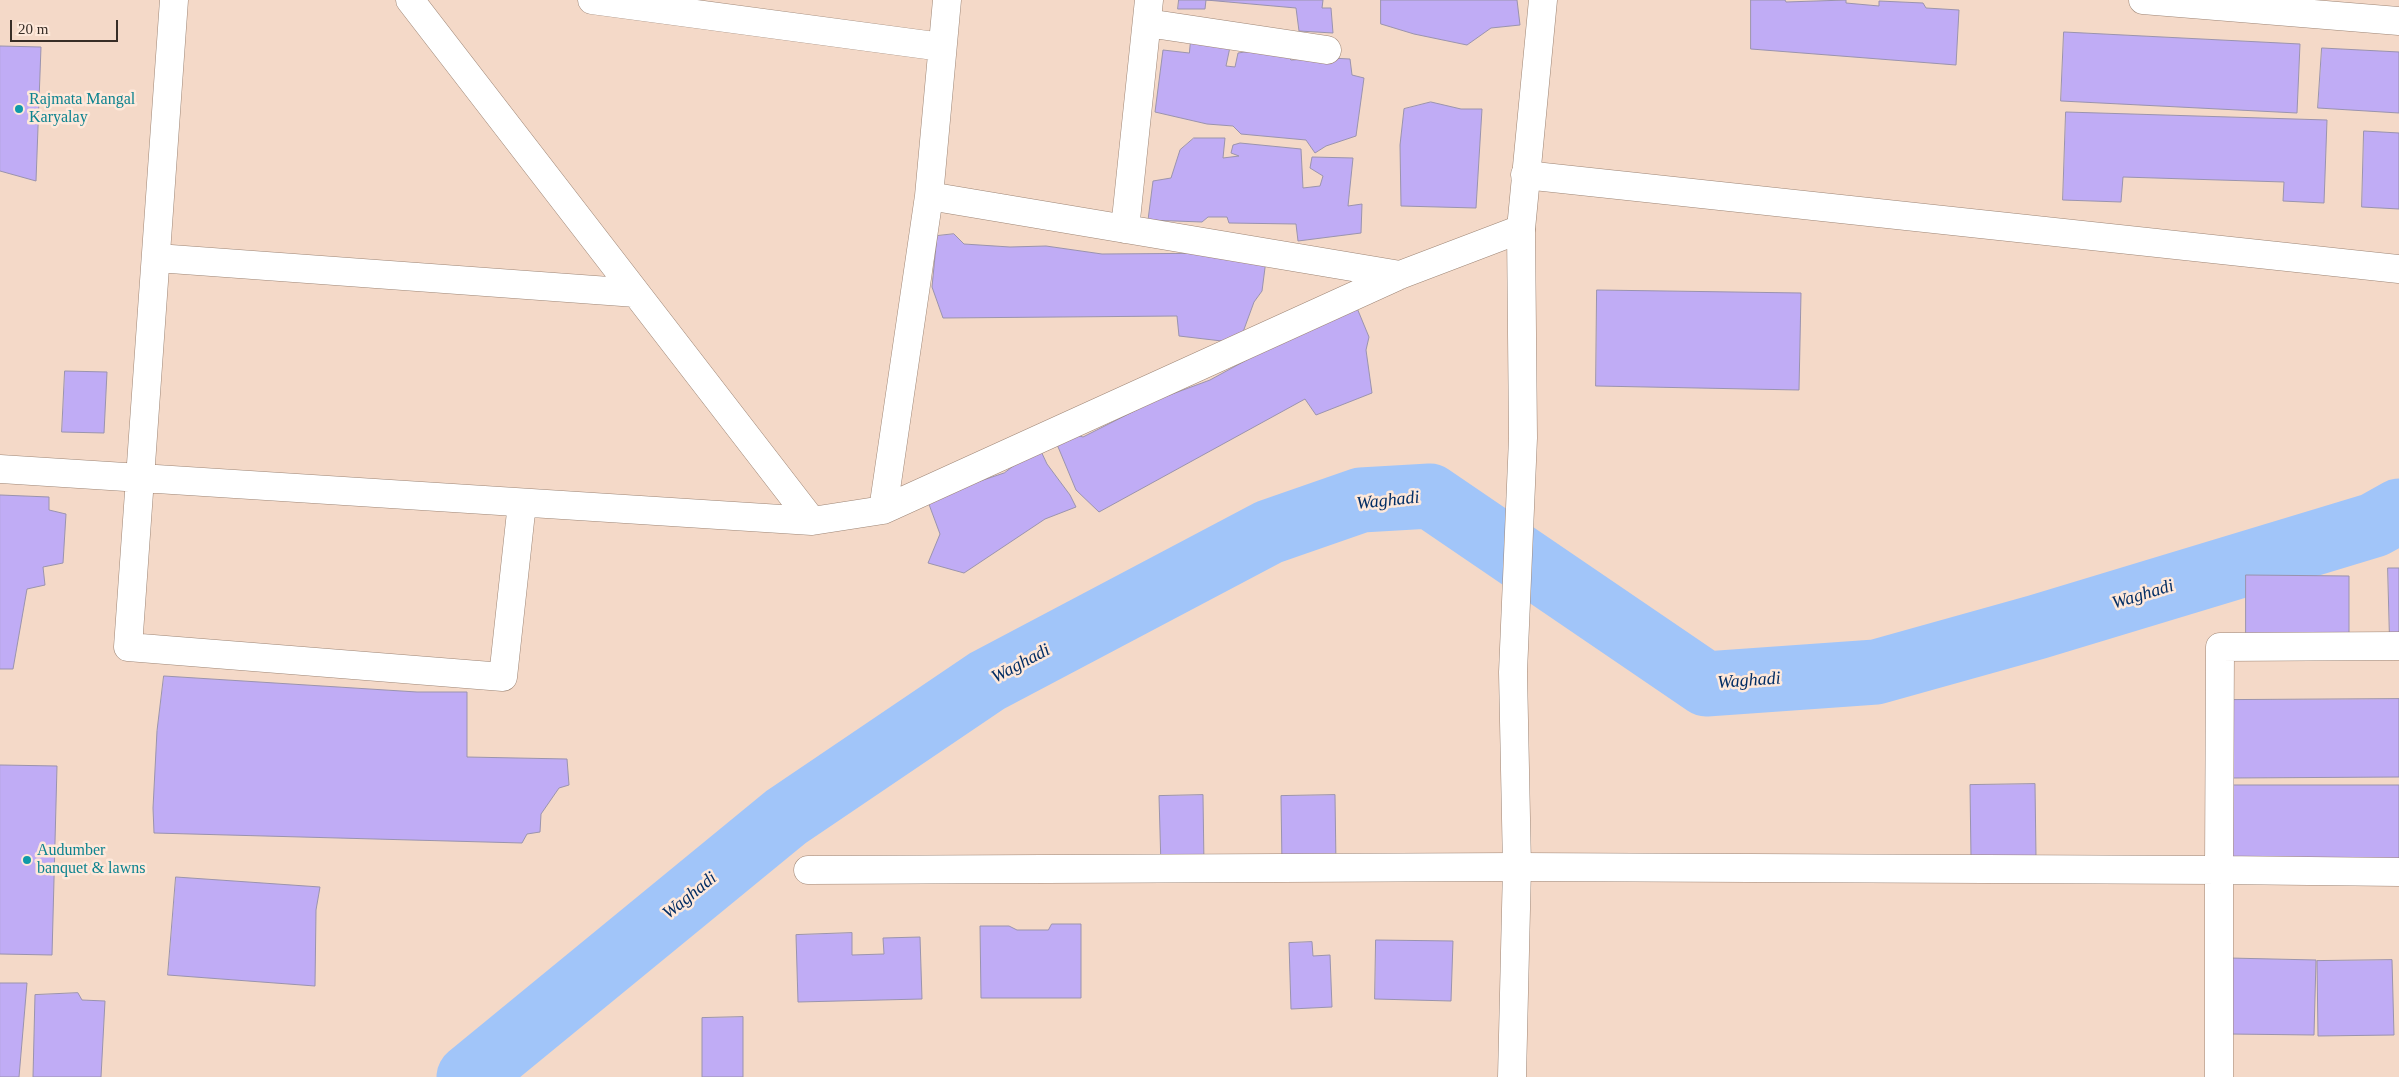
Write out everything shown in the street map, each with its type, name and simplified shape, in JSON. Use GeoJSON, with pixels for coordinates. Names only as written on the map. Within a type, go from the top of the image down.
{"type":"FeatureCollection","features":[{"type":"Feature","properties":{"kind":"street"},"geometry":{"type":"LineString","coordinates":[[174,0],[128,647],[502,677],[522,503]]}},
{"type":"Feature","properties":{"kind":"street"},"geometry":{"type":"LineString","coordinates":[[410,0],[812,522]]}},
{"type":"Feature","properties":{"kind":"street"},"geometry":{"type":"LineString","coordinates":[[592,0],[741,10],[942,48]]}},
{"type":"Feature","properties":{"kind":"street"},"geometry":{"type":"LineString","coordinates":[[883,510],[929,196],[947,0]]}},
{"type":"Feature","properties":{"kind":"street"},"geometry":{"type":"LineString","coordinates":[[1512,1077],[1517,867],[1513,672],[1523,438],[1521,230],[1543,0]]}},
{"type":"Feature","properties":{"kind":"street"},"geometry":{"type":"LineString","coordinates":[[2143,0],[2251,4],[2399,21]]}},
{"type":"Feature","properties":{"kind":"street"},"geometry":{"type":"LineString","coordinates":[[1125,229],[1148,12],[1327,50]]}},
{"type":"Feature","properties":{"kind":"street"},"geometry":{"type":"LineString","coordinates":[[1525,175],[2399,269]]}},
{"type":"Feature","properties":{"kind":"street"},"geometry":{"type":"LineString","coordinates":[[929,196],[1400,275]]}},
{"type":"Feature","properties":{"kind":"street"},"geometry":{"type":"LineString","coordinates":[[0,469],[812,522],[883,510],[1400,275],[1521,230]]}},
{"type":"Feature","properties":{"kind":"street"},"geometry":{"type":"LineString","coordinates":[[156,258],[636,293]]}},
{"type":"Feature","properties":{"kind":"street"},"geometry":{"type":"LineString","coordinates":[[2219,1077],[2220,647],[2399,646]]}},
{"type":"Feature","properties":{"kind":"street"},"geometry":{"type":"LineString","coordinates":[[808,870],[1517,867],[2399,872]]}},
{"type":"Feature","properties":{"kind":"building"},"geometry":{"type":"Polygon","coordinates":[[[1179,0],[1206,0],[1205,9],[1178,9],[1179,0]]]}},
{"type":"Feature","properties":{"kind":"building"},"geometry":{"type":"Polygon","coordinates":[[[1206,0],[1323,0],[1322,8],[1331,8],[1333,33],[1299,31],[1296,8],[1206,0]]]}},
{"type":"Feature","properties":{"kind":"building"},"geometry":{"type":"Polygon","coordinates":[[[1381,0],[1517,0],[1520,25],[1491,28],[1467,45],[1414,34],[1381,24],[1381,0]]]}},
{"type":"Feature","properties":{"kind":"building"},"geometry":{"type":"Polygon","coordinates":[[[1751,0],[1785,0],[1786,2],[1846,0],[1846,3],[1879,6],[1879,1],[1923,3],[1926,8],[1959,10],[1956,65],[1751,49],[1751,0]]]}},
{"type":"Feature","properties":{"kind":"building"},"geometry":{"type":"Polygon","coordinates":[[[2064,32],[2300,44],[2297,113],[2061,101],[2064,32]]]}},
{"type":"Feature","properties":{"kind":"building"},"geometry":{"type":"Polygon","coordinates":[[[1191,40],[1230,47],[1226,66],[1235,67],[1238,53],[1259,50],[1283,52],[1291,60],[1350,59],[1352,75],[1364,78],[1356,136],[1326,146],[1315,153],[1306,140],[1241,134],[1233,126],[1207,124],[1155,112],[1163,50],[1189,53],[1191,40]]]}},
{"type":"Feature","properties":{"kind":"building","name":"Rajmata Mangal Karyalay"},"geometry":{"type":"Polygon","coordinates":[[[0,46],[41,47],[36,181],[0,171],[0,46]]]}},
{"type":"Feature","properties":{"kind":"building"},"geometry":{"type":"Polygon","coordinates":[[[2322,48],[2399,52],[2399,113],[2318,108],[2322,48]]]}},
{"type":"Feature","properties":{"kind":"building"},"geometry":{"type":"Polygon","coordinates":[[[1431,102],[1461,109],[1482,109],[1476,208],[1401,206],[1400,145],[1404,109],[1431,102]]]}},
{"type":"Feature","properties":{"kind":"building"},"geometry":{"type":"Polygon","coordinates":[[[2066,112],[2327,120],[2324,203],[2283,201],[2284,182],[2123,177],[2121,202],[2063,200],[2066,112]]]}},
{"type":"Feature","properties":{"kind":"building"},"geometry":{"type":"Polygon","coordinates":[[[2364,131],[2399,133],[2399,209],[2362,207],[2364,131]]]}},
{"type":"Feature","properties":{"kind":"building"},"geometry":{"type":"Polygon","coordinates":[[[1194,138],[1225,138],[1223,158],[1239,156],[1231,153],[1233,145],[1240,143],[1301,149],[1303,188],[1320,186],[1323,176],[1310,168],[1312,157],[1353,158],[1348,206],[1362,204],[1361,233],[1298,241],[1296,224],[1229,223],[1227,217],[1208,217],[1202,222],[1148,220],[1153,181],[1171,178],[1180,150],[1194,138]]]}},
{"type":"Feature","properties":{"kind":"building"},"geometry":{"type":"Polygon","coordinates":[[[954,234],[964,244],[1010,247],[1046,246],[1102,254],[1239,253],[1266,260],[1262,291],[1254,302],[1239,343],[1179,336],[1177,316],[943,318],[932,287],[937,236],[954,234]]]}},
{"type":"Feature","properties":{"kind":"building"},"geometry":{"type":"Polygon","coordinates":[[[1597,290],[1801,293],[1799,390],[1596,386],[1597,290]]]}},
{"type":"Feature","properties":{"kind":"building"},"geometry":{"type":"Polygon","coordinates":[[[1357,308],[1369,337],[1366,350],[1372,393],[1316,415],[1305,399],[1099,512],[1076,490],[1056,442],[1070,433],[1083,437],[1156,400],[1210,380],[1329,315],[1357,308]]]}},
{"type":"Feature","properties":{"kind":"building"},"geometry":{"type":"Polygon","coordinates":[[[65,371],[107,372],[104,433],[62,432],[65,371]]]}},
{"type":"Feature","properties":{"kind":"building"},"geometry":{"type":"Polygon","coordinates":[[[1039,447],[1047,464],[1070,495],[1076,507],[1045,519],[964,573],[928,563],[940,534],[927,499],[1004,473],[1039,447]]]}},
{"type":"Feature","properties":{"kind":"building"},"geometry":{"type":"Polygon","coordinates":[[[0,495],[49,497],[49,510],[66,514],[63,563],[43,567],[45,585],[27,589],[13,669],[0,669],[0,495]]]}},
{"type":"Feature","properties":{"kind":"building"},"geometry":{"type":"Polygon","coordinates":[[[2388,568],[2399,568],[2399,642],[2390,642],[2388,568]]]}},
{"type":"Feature","properties":{"kind":"building"},"geometry":{"type":"Polygon","coordinates":[[[2246,575],[2349,576],[2349,640],[2246,640],[2246,575]]]}},
{"type":"Feature","properties":{"kind":"building"},"geometry":{"type":"Polygon","coordinates":[[[164,676],[417,692],[467,692],[467,757],[567,759],[569,785],[559,788],[541,814],[540,832],[527,834],[522,843],[154,833],[153,808],[157,731],[164,676]]]}},
{"type":"Feature","properties":{"kind":"building"},"geometry":{"type":"Polygon","coordinates":[[[2399,699],[2399,777],[2230,778],[2229,700],[2399,699]]]}},
{"type":"Feature","properties":{"kind":"building","name":"Audumber banquet & lawns"},"geometry":{"type":"Polygon","coordinates":[[[0,765],[57,766],[52,955],[0,954],[0,765]]]}},
{"type":"Feature","properties":{"kind":"building"},"geometry":{"type":"Polygon","coordinates":[[[2035,784],[2036,857],[1971,858],[1970,785],[2035,784]]]}},
{"type":"Feature","properties":{"kind":"building"},"geometry":{"type":"Polygon","coordinates":[[[2231,785],[2399,785],[2399,862],[2231,863],[2231,785]]]}},
{"type":"Feature","properties":{"kind":"building"},"geometry":{"type":"Polygon","coordinates":[[[1203,795],[1204,866],[1161,867],[1159,796],[1203,795]]]}},
{"type":"Feature","properties":{"kind":"building"},"geometry":{"type":"Polygon","coordinates":[[[1335,795],[1336,865],[1282,866],[1281,796],[1335,795]]]}},
{"type":"Feature","properties":{"kind":"building"},"geometry":{"type":"Polygon","coordinates":[[[176,877],[320,887],[316,910],[315,986],[168,975],[176,877]]]}},
{"type":"Feature","properties":{"kind":"building"},"geometry":{"type":"Polygon","coordinates":[[[1052,924],[1081,924],[1081,998],[981,998],[980,926],[1009,926],[1017,930],[1048,930],[1052,924]]]}},
{"type":"Feature","properties":{"kind":"building"},"geometry":{"type":"Polygon","coordinates":[[[852,933],[852,955],[884,954],[883,938],[920,937],[922,999],[798,1002],[796,935],[852,933]]]}},
{"type":"Feature","properties":{"kind":"building"},"geometry":{"type":"Polygon","coordinates":[[[1376,940],[1453,941],[1451,1001],[1375,999],[1376,940]]]}},
{"type":"Feature","properties":{"kind":"building"},"geometry":{"type":"Polygon","coordinates":[[[1312,942],[1313,956],[1330,955],[1332,1007],[1291,1009],[1289,943],[1312,942]]]}},
{"type":"Feature","properties":{"kind":"building"},"geometry":{"type":"Polygon","coordinates":[[[2229,958],[2316,960],[2314,1035],[2228,1034],[2229,958]]]}},
{"type":"Feature","properties":{"kind":"building"},"geometry":{"type":"Polygon","coordinates":[[[2392,960],[2394,1035],[2318,1036],[2317,961],[2392,960]]]}},
{"type":"Feature","properties":{"kind":"building"},"geometry":{"type":"Polygon","coordinates":[[[0,983],[27,983],[19,1077],[0,1077],[0,983]]]}},
{"type":"Feature","properties":{"kind":"building"},"geometry":{"type":"Polygon","coordinates":[[[78,993],[82,1000],[105,1001],[101,1077],[33,1077],[35,995],[78,993]]]}},
{"type":"Feature","properties":{"kind":"building"},"geometry":{"type":"Polygon","coordinates":[[[743,1017],[743,1077],[702,1077],[702,1018],[743,1017]]]}},
{"type":"Feature","properties":{"kind":"waterway","name":"Waghadi"},"geometry":{"type":"LineString","coordinates":[[469,1077],[786,817],[987,681],[1269,532],[1361,500],[1430,496],[1706,684],[1876,672],[2037,627],[2374,525],[2399,511]]}},
{"type":"Feature","properties":{"kind":"place","name":"Rajmata Mangal Karyalay"},"geometry":{"type":"Point","coordinates":[19,109]}},
{"type":"Feature","properties":{"kind":"place","name":"Audumber banquet & lawns"},"geometry":{"type":"Point","coordinates":[27,860]}}]}
